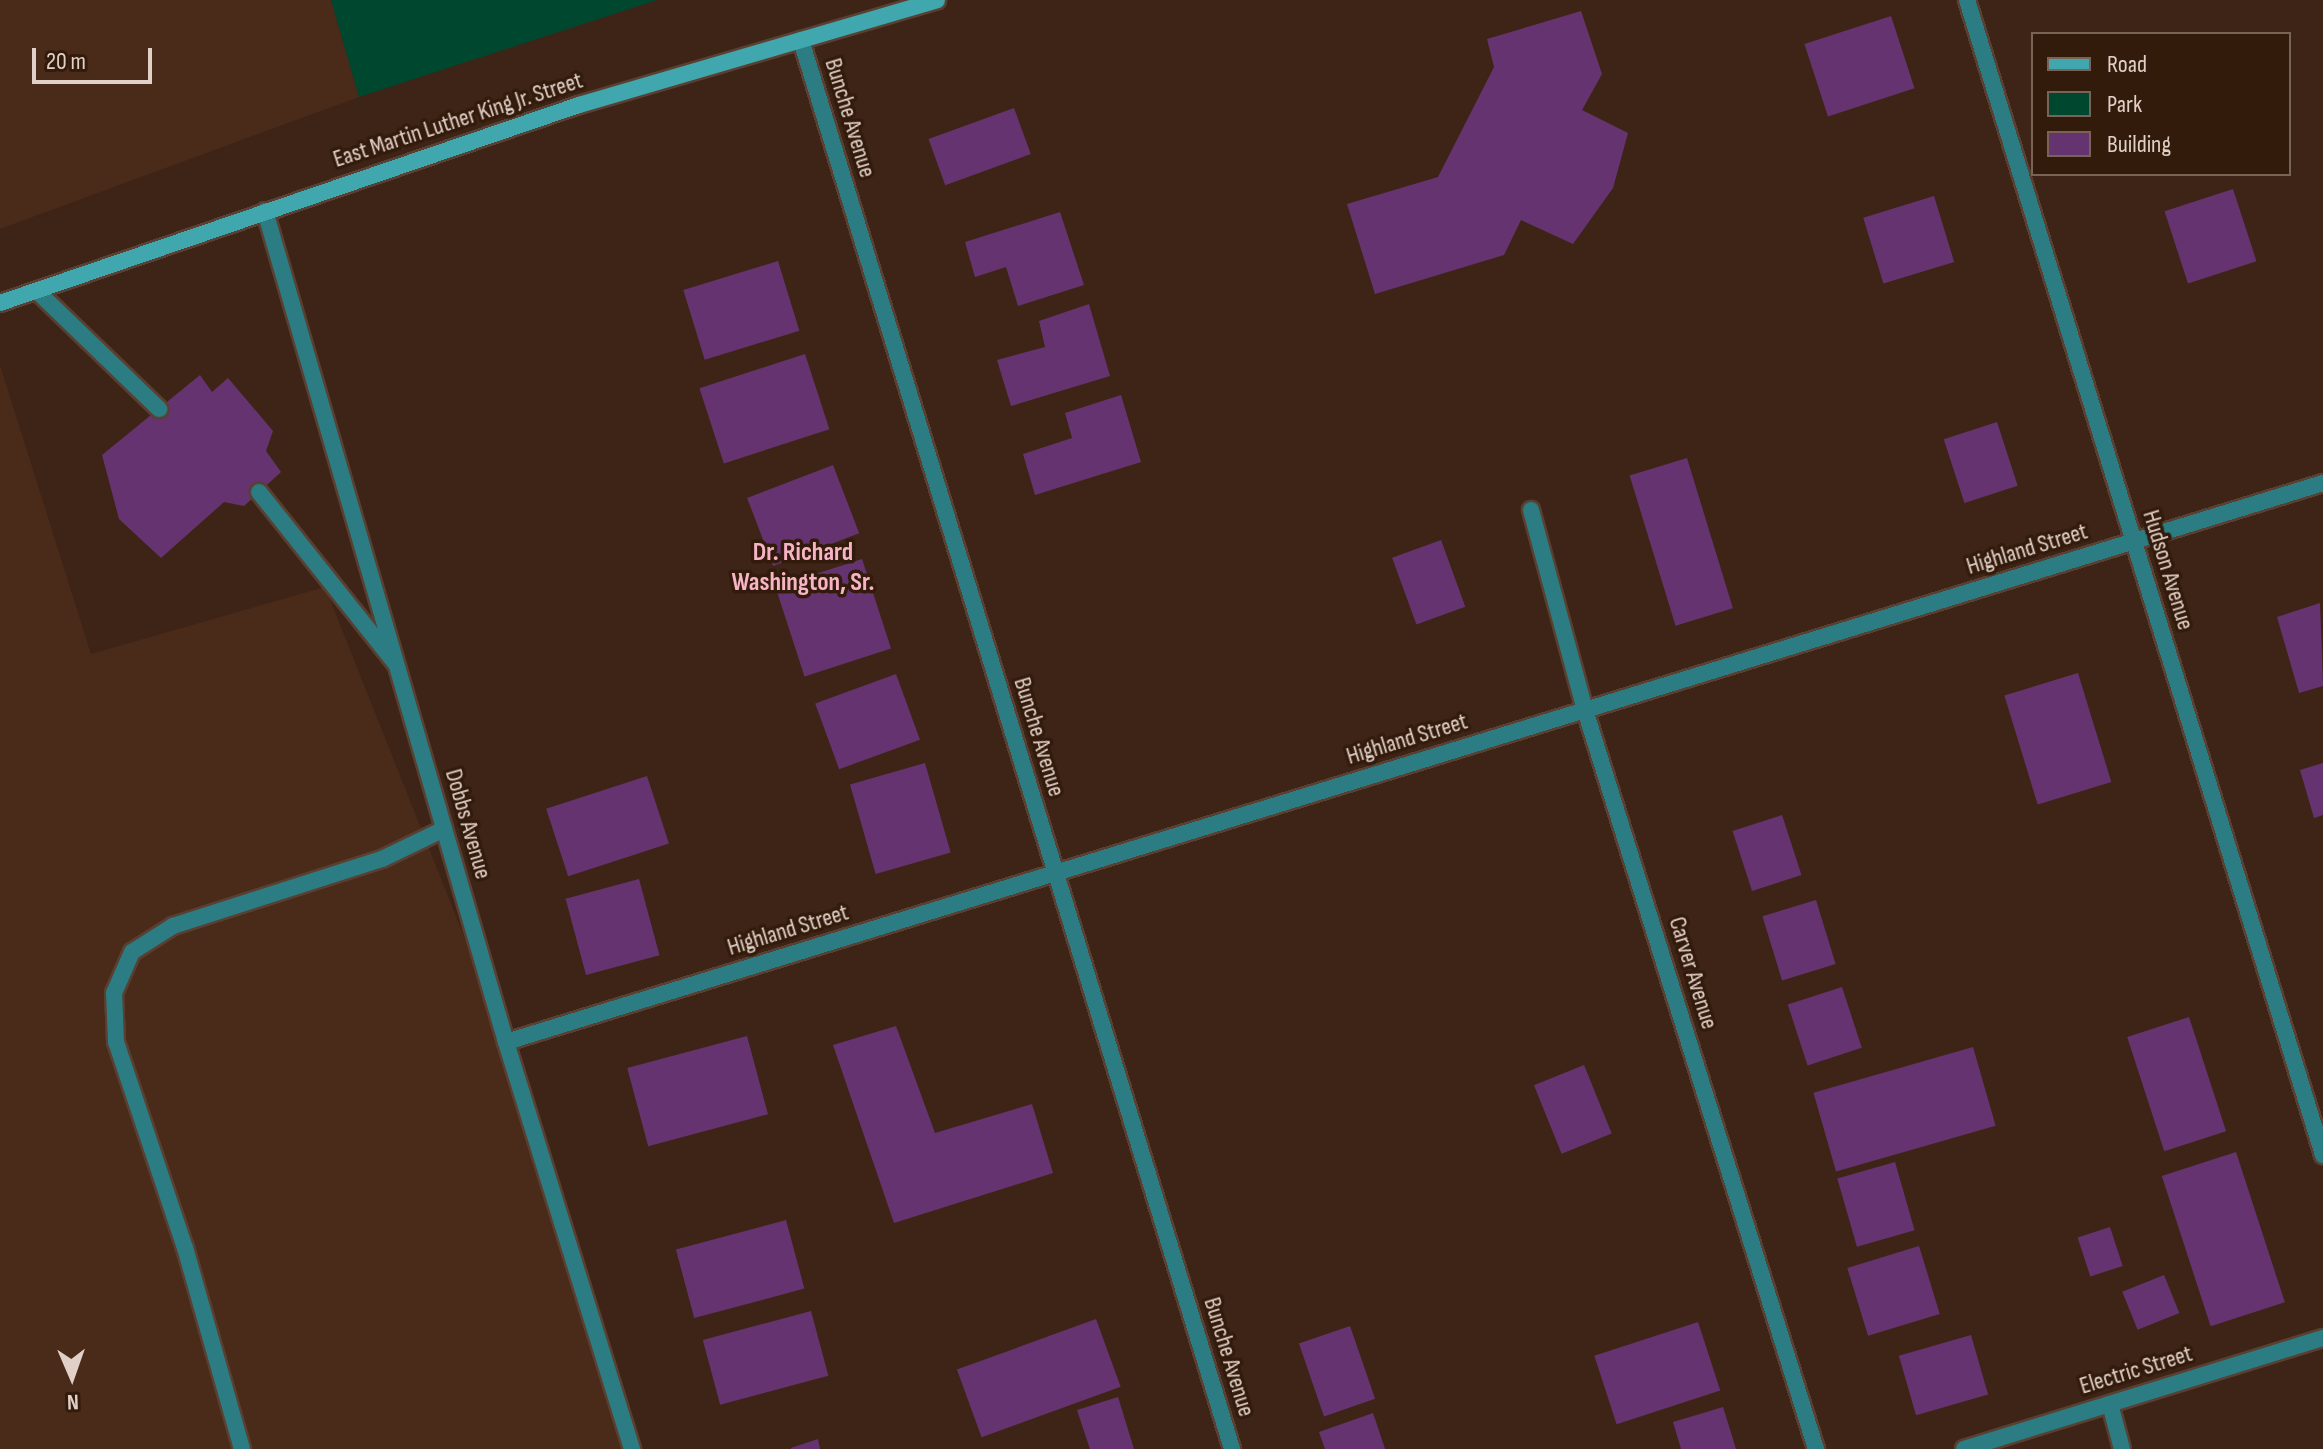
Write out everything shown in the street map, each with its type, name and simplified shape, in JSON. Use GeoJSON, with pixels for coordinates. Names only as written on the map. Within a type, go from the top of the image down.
{"type":"FeatureCollection","features":[{"type":"Feature","properties":{"kind":"main road","name":"East Martin Luther King Jr. Street"},"geometry":{"type":"LineString","coordinates":[[0,303],[579,105],[937,0]]}},
{"type":"Feature","properties":{"kind":"street","name":"Hudson Avenue"},"geometry":{"type":"LineString","coordinates":[[1967,0],[2323,1155]]}},
{"type":"Feature","properties":{"kind":"street","name":"Bunche Avenue"},"geometry":{"type":"LineString","coordinates":[[801,40],[1232,1449]]}},
{"type":"Feature","properties":{"kind":"street","name":"Dobbs Avenue"},"geometry":{"type":"LineString","coordinates":[[265,211],[506,1042],[632,1449]]}},
{"type":"Feature","properties":{"kind":"street"},"geometry":{"type":"LineString","coordinates":[[37,291],[159,409]]}},
{"type":"Feature","properties":{"kind":"street","name":"Highland Street"},"geometry":{"type":"LineString","coordinates":[[506,1042],[2323,483]]}},
{"type":"Feature","properties":{"kind":"street"},"geometry":{"type":"LineString","coordinates":[[259,492],[396,664]]}},
{"type":"Feature","properties":{"kind":"street","name":"Carver Avenue"},"geometry":{"type":"LineString","coordinates":[[1531,510],[1585,710],[1816,1449]]}},
{"type":"Feature","properties":{"kind":"street"},"geometry":{"type":"LineString","coordinates":[[242,1449],[185,1248],[116,1042],[114,993],[132,952],[173,926],[382,859],[444,829]]}},
{"type":"Feature","properties":{"kind":"street","name":"Electric Street"},"geometry":{"type":"LineString","coordinates":[[1964,1449],[2323,1338]]}},
{"type":"Feature","properties":{"kind":"street"},"geometry":{"type":"LineString","coordinates":[[2110,1404],[2122,1449]]}},
{"type":"Feature","properties":{"kind":"shaded area"},"geometry":{"type":"Polygon","coordinates":[[[0,0],[331,0],[359,97],[0,229],[0,0]]]}},
{"type":"Feature","properties":{"kind":"shaded area"},"geometry":{"type":"Polygon","coordinates":[[[0,365],[91,654],[325,587],[506,1042],[632,1449],[0,1449],[0,365]]]}},
{"type":"Feature","properties":{"kind":"green space"},"geometry":{"type":"Polygon","coordinates":[[[331,0],[657,0],[359,97],[331,0]]]}},
{"type":"Feature","properties":{"kind":"building"},"geometry":{"type":"Polygon","coordinates":[[[1581,11],[1602,74],[1582,110],[1628,133],[1613,188],[1573,244],[1521,220],[1504,255],[1375,294],[1347,204],[1438,177],[1494,67],[1487,39],[1581,11]]]}},
{"type":"Feature","properties":{"kind":"building"},"geometry":{"type":"Polygon","coordinates":[[[1891,16],[1914,88],[1828,116],[1804,44],[1891,16]]]}},
{"type":"Feature","properties":{"kind":"building"},"geometry":{"type":"Polygon","coordinates":[[[1014,108],[1031,154],[945,185],[928,139],[1014,108]]]}},
{"type":"Feature","properties":{"kind":"building"},"geometry":{"type":"Polygon","coordinates":[[[2233,189],[2256,261],[2188,284],[2165,211],[2233,189]]]}},
{"type":"Feature","properties":{"kind":"building"},"geometry":{"type":"Polygon","coordinates":[[[1934,196],[1954,262],[1883,284],[1863,218],[1934,196]]]}},
{"type":"Feature","properties":{"kind":"building"},"geometry":{"type":"Polygon","coordinates":[[[1060,212],[1084,285],[1018,306],[1006,267],[975,277],[965,242],[1060,212]]]}},
{"type":"Feature","properties":{"kind":"building"},"geometry":{"type":"Polygon","coordinates":[[[778,261],[799,331],[705,360],[683,290],[778,261]]]}},
{"type":"Feature","properties":{"kind":"building"},"geometry":{"type":"Polygon","coordinates":[[[1089,304],[1110,376],[1011,406],[997,360],[1045,347],[1039,321],[1089,304]]]}},
{"type":"Feature","properties":{"kind":"building"},"geometry":{"type":"Polygon","coordinates":[[[805,354],[829,429],[724,463],[699,388],[805,354]]]}},
{"type":"Feature","properties":{"kind":"building"},"geometry":{"type":"Polygon","coordinates":[[[200,375],[212,392],[228,378],[273,431],[266,451],[281,472],[244,506],[224,502],[161,558],[119,519],[102,455],[200,375]]]}},
{"type":"Feature","properties":{"kind":"building"},"geometry":{"type":"Polygon","coordinates":[[[1121,395],[1141,462],[1035,495],[1023,454],[1072,438],[1065,413],[1121,395]]]}},
{"type":"Feature","properties":{"kind":"building"},"geometry":{"type":"Polygon","coordinates":[[[1997,422],[2018,486],[1964,503],[1944,439],[1997,422]]]}},
{"type":"Feature","properties":{"kind":"building"},"geometry":{"type":"Polygon","coordinates":[[[1687,458],[1733,608],[1676,626],[1630,476],[1687,458]]]}},
{"type":"Feature","properties":{"kind":"building"},"geometry":{"type":"Polygon","coordinates":[[[833,465],[859,533],[773,566],[747,498],[833,465]]]}},
{"type":"Feature","properties":{"kind":"building"},"geometry":{"type":"Polygon","coordinates":[[[1441,540],[1465,607],[1416,625],[1392,558],[1441,540]]]}},
{"type":"Feature","properties":{"kind":"building"},"geometry":{"type":"Polygon","coordinates":[[[862,559],[891,648],[805,677],[775,587],[862,559]]]}},
{"type":"Feature","properties":{"kind":"building"},"geometry":{"type":"Polygon","coordinates":[[[2320,603],[2323,686],[2299,693],[2277,617],[2320,603]]]}},
{"type":"Feature","properties":{"kind":"building"},"geometry":{"type":"Polygon","coordinates":[[[2078,673],[2111,782],[2038,805],[2004,696],[2078,673]]]}},
{"type":"Feature","properties":{"kind":"building"},"geometry":{"type":"Polygon","coordinates":[[[896,674],[920,740],[839,769],[815,703],[896,674]]]}},
{"type":"Feature","properties":{"kind":"building"},"geometry":{"type":"Polygon","coordinates":[[[925,763],[951,852],[876,874],[850,784],[925,763]]]}},
{"type":"Feature","properties":{"kind":"building"},"geometry":{"type":"Polygon","coordinates":[[[2323,763],[2323,815],[2314,818],[2300,770],[2323,763]]]}},
{"type":"Feature","properties":{"kind":"building"},"geometry":{"type":"Polygon","coordinates":[[[647,776],[669,844],[568,876],[546,809],[647,776]]]}},
{"type":"Feature","properties":{"kind":"building"},"geometry":{"type":"Polygon","coordinates":[[[1782,815],[1801,875],[1752,891],[1733,831],[1782,815]]]}},
{"type":"Feature","properties":{"kind":"building"},"geometry":{"type":"Polygon","coordinates":[[[639,879],[659,955],[586,975],[566,899],[639,879]]]}},
{"type":"Feature","properties":{"kind":"building"},"geometry":{"type":"Polygon","coordinates":[[[1816,900],[1836,964],[1782,980],[1762,916],[1816,900]]]}},
{"type":"Feature","properties":{"kind":"building"},"geometry":{"type":"Polygon","coordinates":[[[1842,987],[1862,1048],[1808,1065],[1788,1005],[1842,987]]]}},
{"type":"Feature","properties":{"kind":"building"},"geometry":{"type":"Polygon","coordinates":[[[2189,1017],[2226,1131],[2164,1151],[2127,1037],[2189,1017]]]}},
{"type":"Feature","properties":{"kind":"building"},"geometry":{"type":"Polygon","coordinates":[[[896,1026],[935,1133],[1032,1104],[1053,1173],[894,1223],[833,1045],[896,1026]]]}},
{"type":"Feature","properties":{"kind":"building"},"geometry":{"type":"Polygon","coordinates":[[[747,1036],[768,1114],[648,1146],[627,1068],[747,1036]]]}},
{"type":"Feature","properties":{"kind":"building"},"geometry":{"type":"Polygon","coordinates":[[[1973,1047],[1996,1126],[1836,1172],[1813,1093],[1973,1047]]]}},
{"type":"Feature","properties":{"kind":"building"},"geometry":{"type":"Polygon","coordinates":[[[1584,1065],[1612,1134],[1562,1154],[1534,1085],[1584,1065]]]}},
{"type":"Feature","properties":{"kind":"building"},"geometry":{"type":"Polygon","coordinates":[[[2236,1152],[2285,1302],[2211,1326],[2162,1176],[2236,1152]]]}},
{"type":"Feature","properties":{"kind":"building"},"geometry":{"type":"Polygon","coordinates":[[[1895,1162],[1915,1230],[1857,1247],[1837,1179],[1895,1162]]]}},
{"type":"Feature","properties":{"kind":"building"},"geometry":{"type":"Polygon","coordinates":[[[786,1220],[804,1289],[694,1318],[676,1250],[786,1220]]]}},
{"type":"Feature","properties":{"kind":"building"},"geometry":{"type":"Polygon","coordinates":[[[2110,1227],[2123,1266],[2090,1276],[2078,1238],[2110,1227]]]}},
{"type":"Feature","properties":{"kind":"building"},"geometry":{"type":"Polygon","coordinates":[[[1919,1246],[1940,1314],[1868,1336],[1847,1268],[1919,1246]]]}},
{"type":"Feature","properties":{"kind":"building"},"geometry":{"type":"Polygon","coordinates":[[[2164,1275],[2179,1313],[2138,1330],[2122,1292],[2164,1275]]]}},
{"type":"Feature","properties":{"kind":"building"},"geometry":{"type":"Polygon","coordinates":[[[811,1311],[828,1376],[720,1405],[703,1340],[811,1311]]]}},
{"type":"Feature","properties":{"kind":"building"},"geometry":{"type":"Polygon","coordinates":[[[1096,1319],[1121,1387],[982,1437],[957,1370],[1096,1319]]]}},
{"type":"Feature","properties":{"kind":"building"},"geometry":{"type":"Polygon","coordinates":[[[1698,1322],[1720,1390],[1617,1424],[1594,1356],[1698,1322]]]}},
{"type":"Feature","properties":{"kind":"building"},"geometry":{"type":"Polygon","coordinates":[[[1350,1326],[1375,1399],[1324,1416],[1299,1344],[1350,1326]]]}},
{"type":"Feature","properties":{"kind":"building"},"geometry":{"type":"Polygon","coordinates":[[[1971,1335],[1988,1395],[1916,1415],[1899,1356],[1971,1335]]]}},
{"type":"Feature","properties":{"kind":"building"},"geometry":{"type":"Polygon","coordinates":[[[1118,1397],[1134,1449],[1090,1449],[1077,1410],[1118,1397]]]}},
{"type":"Feature","properties":{"kind":"building"},"geometry":{"type":"Polygon","coordinates":[[[1723,1407],[1736,1449],[1681,1449],[1673,1422],[1723,1407]]]}},
{"type":"Feature","properties":{"kind":"building"},"geometry":{"type":"Polygon","coordinates":[[[1373,1413],[1385,1449],[1325,1449],[1319,1432],[1373,1413]]]}},
{"type":"Feature","properties":{"kind":"building"},"geometry":{"type":"Polygon","coordinates":[[[818,1439],[820,1449],[791,1449],[791,1448],[818,1439]]]}},
{"type":"Feature","properties":{"kind":"district","name":"Dr. Richard Washington, Sr."},"geometry":{"type":"Point","coordinates":[803,568]}}]}
